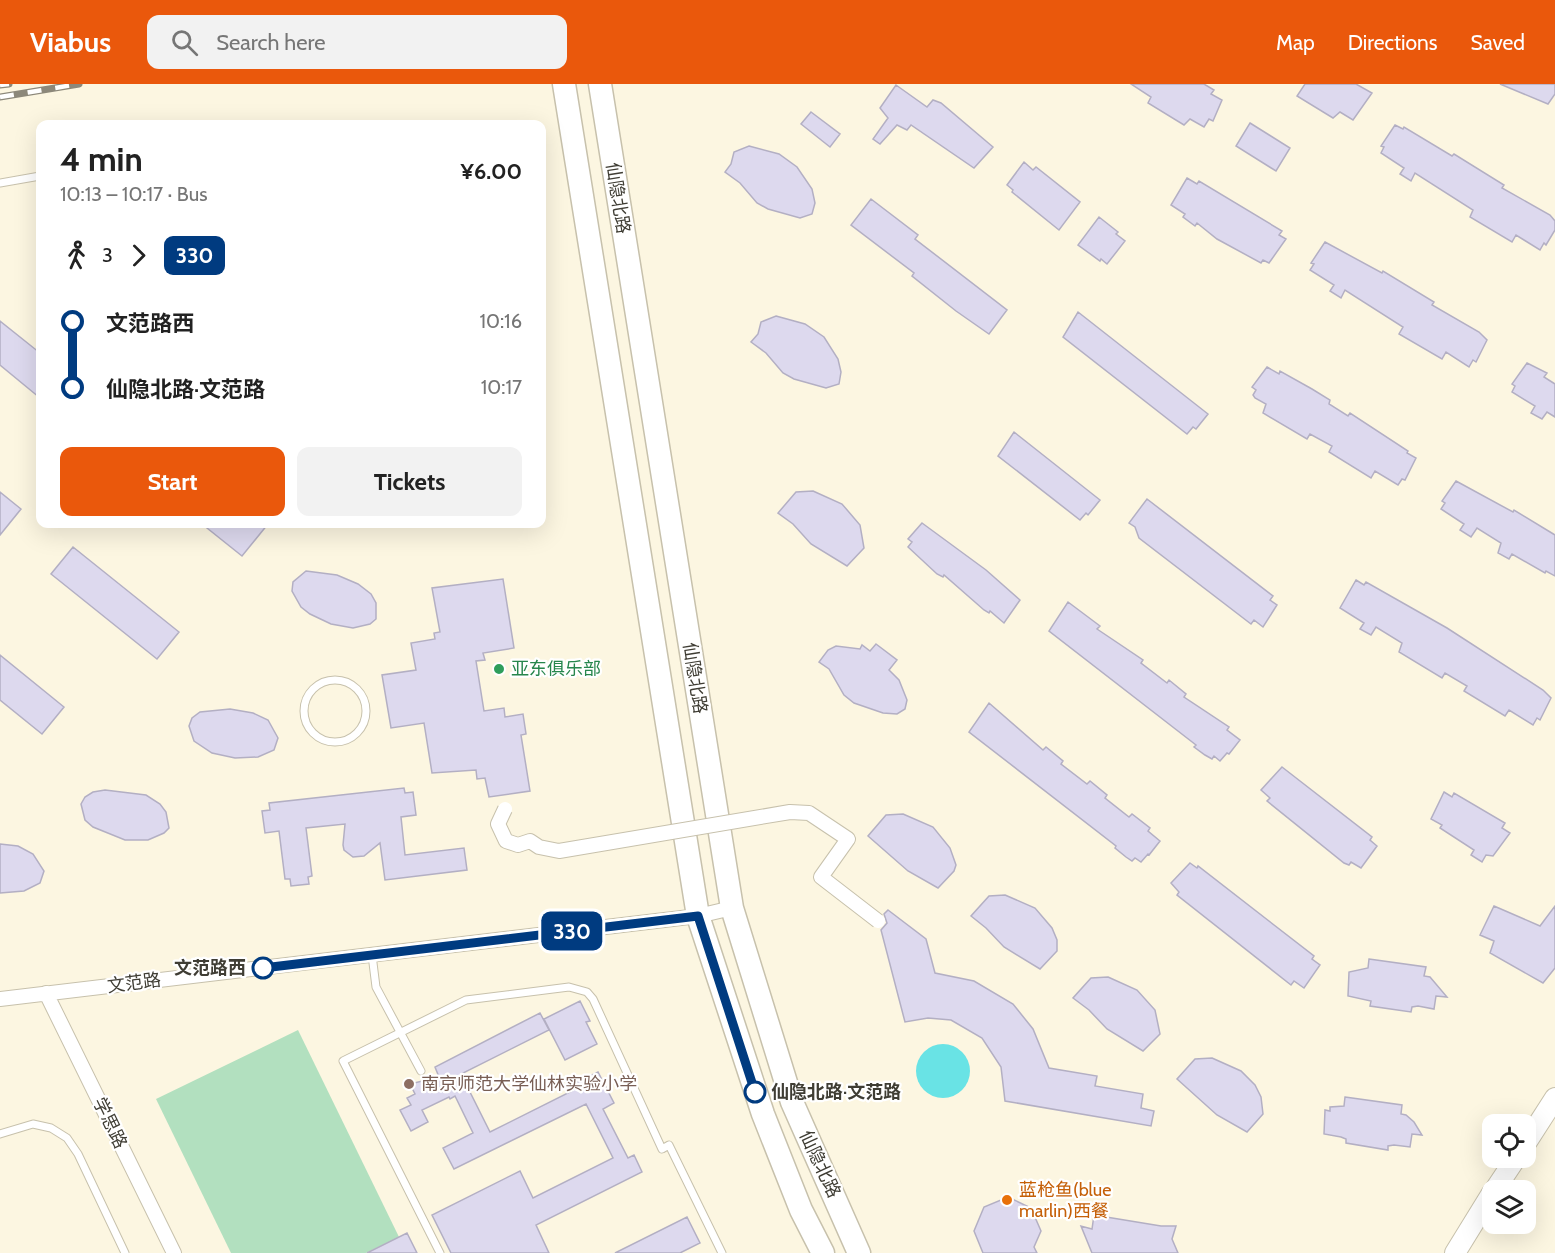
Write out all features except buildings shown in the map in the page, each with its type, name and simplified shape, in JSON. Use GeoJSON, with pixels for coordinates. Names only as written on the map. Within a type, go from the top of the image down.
{"type":"FeatureCollection","features":[{"type":"Feature","properties":{"kind":"main road","name":"仙隐北路"},"geometry":{"type":"LineString","coordinates":[[564,84],[698,916],[763,1114],[801,1210],[823,1253]]}},
{"type":"Feature","properties":{"kind":"main road","name":"仙隐北路"},"geometry":{"type":"LineString","coordinates":[[600,84],[732,908],[792,1102],[859,1253]]}},
{"type":"Feature","properties":{"kind":"street"},"geometry":{"type":"LineString","coordinates":[[505,809],[498,824],[506,840],[518,845],[530,841],[539,847],[559,851],[790,812],[809,813],[848,839],[821,877],[878,921]]}},
{"type":"Feature","properties":{"kind":"street","name":"文范路"},"geometry":{"type":"LineString","coordinates":[[0,999],[698,916],[732,908]]}},
{"type":"Feature","properties":{"kind":"street","name":"学思路"},"geometry":{"type":"LineString","coordinates":[[46,993],[174,1253]]}},
{"type":"Feature","properties":{"kind":"street"},"geometry":{"type":"LineString","coordinates":[[1536,1127],[1555,1098]]}},
{"type":"Feature","properties":{"kind":"street"},"geometry":{"type":"LineString","coordinates":[[1455,1253],[1482,1210]]}},
{"type":"Feature","properties":{"kind":"lane"},"geometry":{"type":"LineString","coordinates":[[0,183],[36,177]]}},
{"type":"Feature","properties":{"kind":"lane"},"geometry":{"type":"LineString","coordinates":[[341,680],[350,683],[362,695],[366,704],[367,713],[361,729],[347,740],[338,742],[321,739],[314,734],[305,719],[304,710],[310,693],[323,682],[341,680]]}},
{"type":"Feature","properties":{"kind":"lane"},"geometry":{"type":"LineString","coordinates":[[372,955],[376,987],[422,1071]]}},
{"type":"Feature","properties":{"kind":"lane"},"geometry":{"type":"LineString","coordinates":[[440,1253],[343,1061],[466,1000],[568,987],[586,992],[593,999],[662,1149],[669,1146],[722,1253]]}},
{"type":"Feature","properties":{"kind":"lane"},"geometry":{"type":"LineString","coordinates":[[0,1134],[33,1124],[51,1128],[67,1138],[78,1154],[125,1253]]}},
{"type":"Feature","properties":{"kind":"green space"},"geometry":{"type":"Polygon","coordinates":[[[298,1030],[399,1237],[366,1253],[231,1253],[156,1099],[298,1030]]]}},
{"type":"Feature","properties":{"kind":"water"},"geometry":{"type":"Polygon","coordinates":[[[943,1044],[953,1046],[962,1052],[968,1061],[970,1071],[968,1081],[962,1090],[953,1096],[943,1098],[933,1096],[924,1090],[918,1081],[916,1071],[918,1061],[924,1052],[933,1046],[943,1044]]]}},
{"type":"Feature","properties":{"kind":"railway"},"geometry":{"type":"LineString","coordinates":[[0,85],[9,84]]}},
{"type":"Feature","properties":{"kind":"railway"},"geometry":{"type":"LineString","coordinates":[[0,97],[79,84]]}},
{"type":"Feature","properties":{"kind":"bus line","name":"330"},"geometry":{"type":"LineString","coordinates":[[263,968],[698,916],[755,1092]]}},
{"type":"Feature","properties":{"kind":"place","name":"亚东俱乐部"},"geometry":{"type":"Point","coordinates":[499,669]}},
{"type":"Feature","properties":{"kind":"place","name":"文范路西"},"geometry":{"type":"Point","coordinates":[263,968]}},
{"type":"Feature","properties":{"kind":"place","name":"南京师范大学仙林实验小学"},"geometry":{"type":"Point","coordinates":[409,1084]}},
{"type":"Feature","properties":{"kind":"place","name":"仙隐北路·文范路"},"geometry":{"type":"Point","coordinates":[755,1092]}},
{"type":"Feature","properties":{"kind":"place","name":"蓝枪鱼(blue marlin)西餐"},"geometry":{"type":"Point","coordinates":[1007,1200]}}]}
